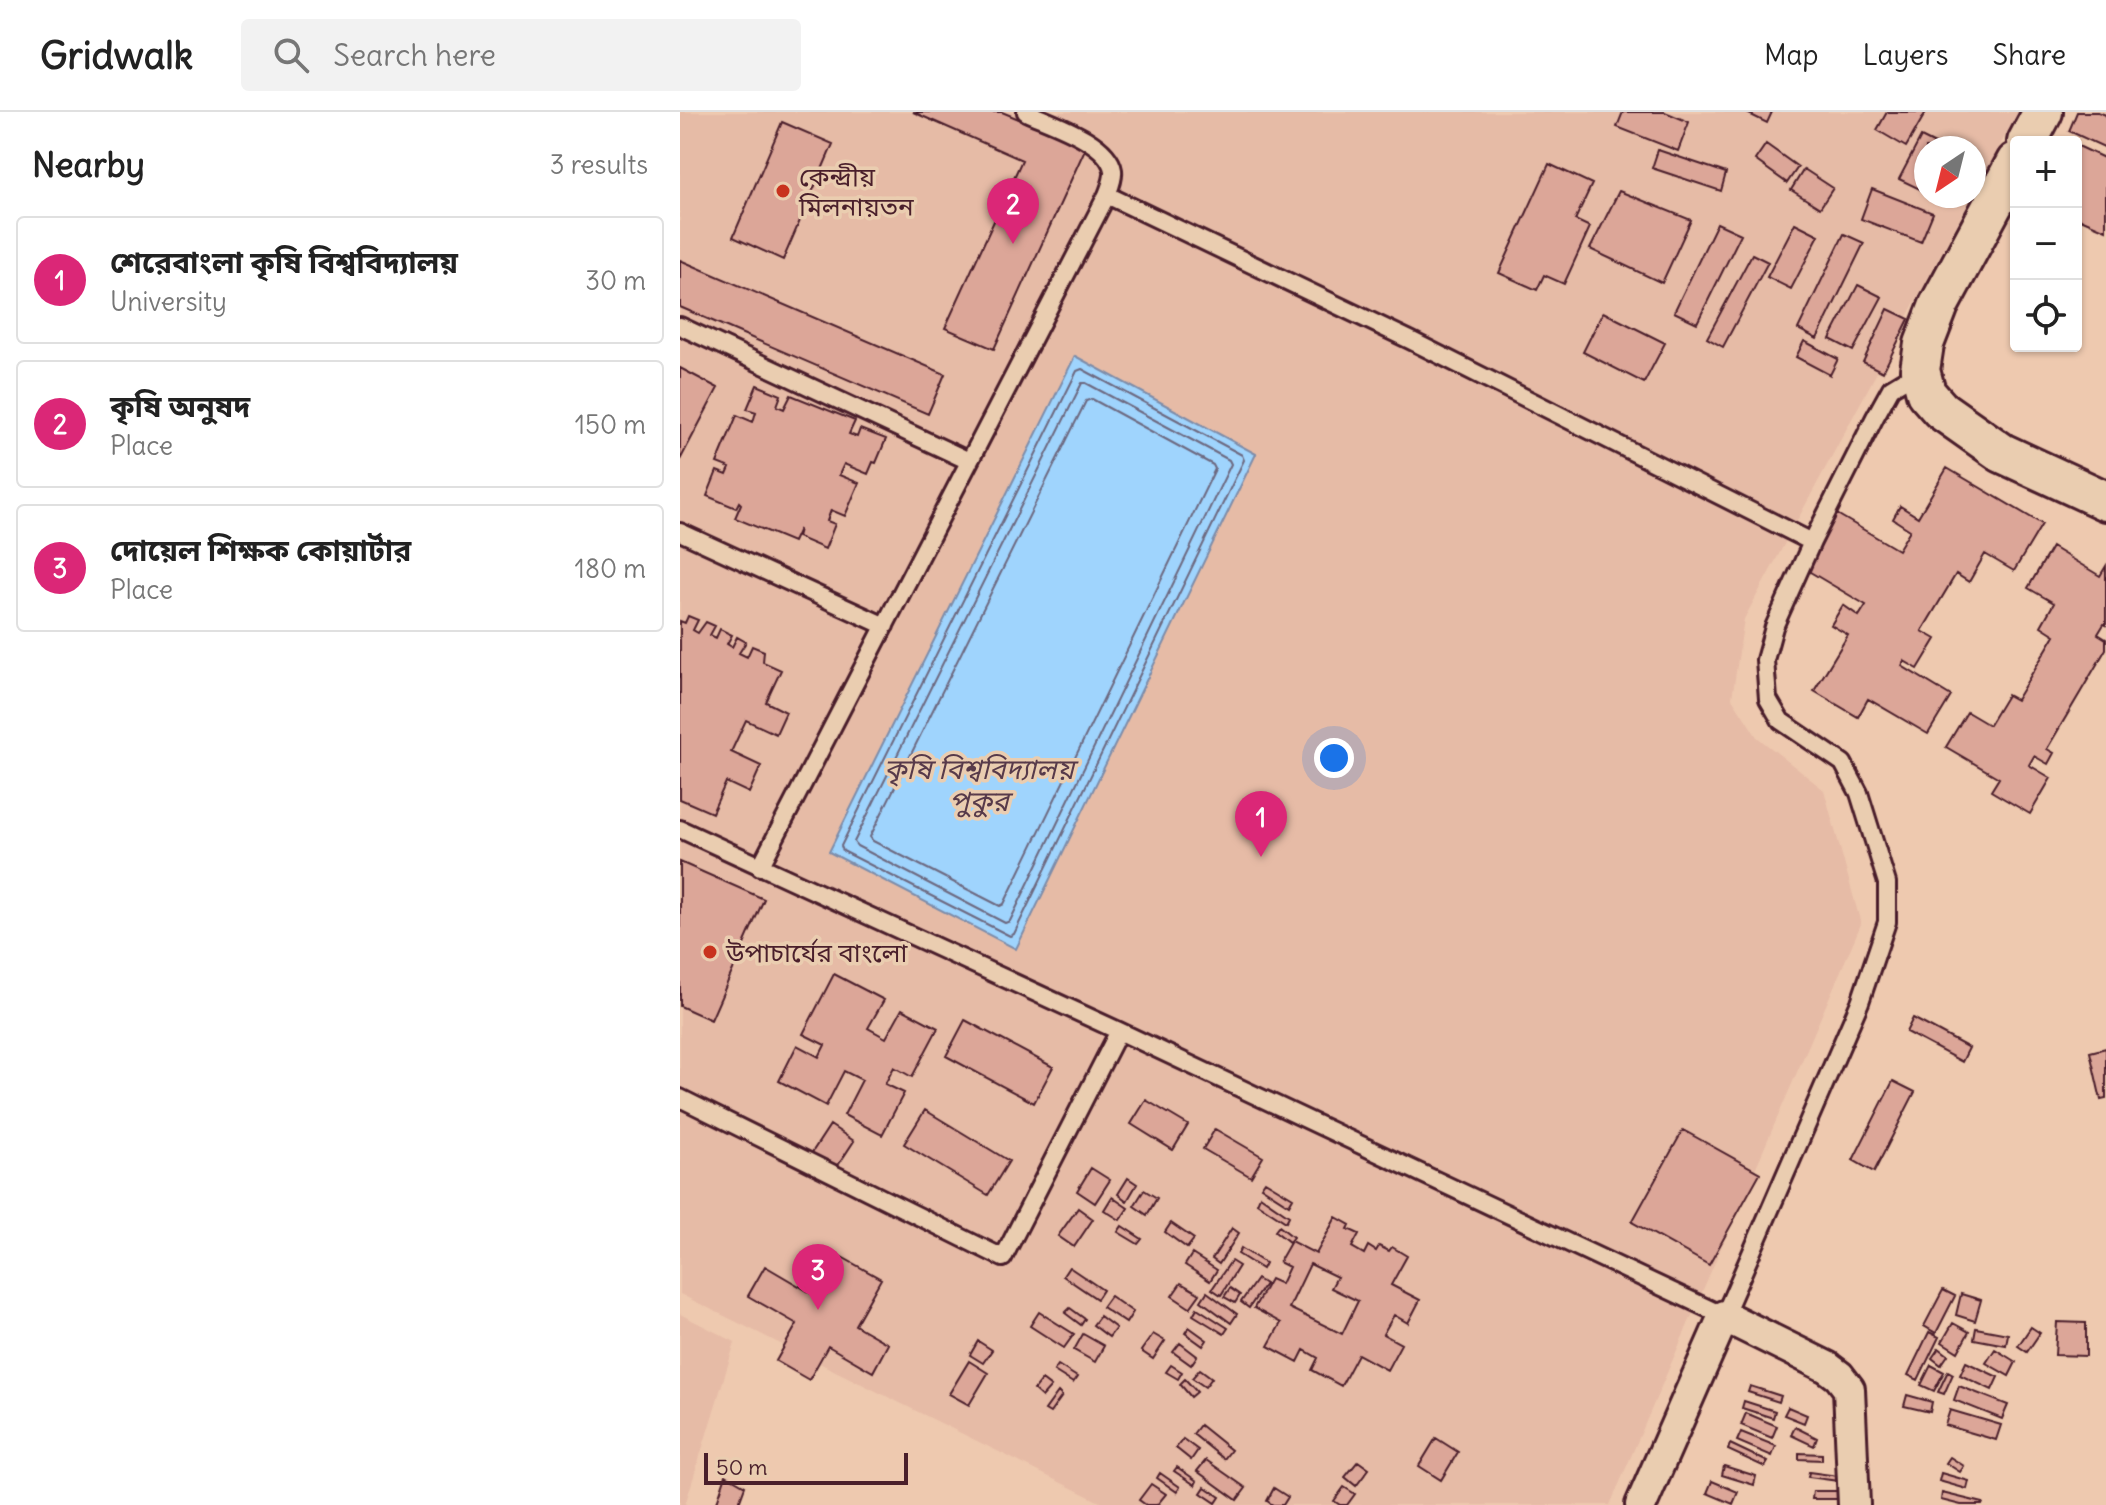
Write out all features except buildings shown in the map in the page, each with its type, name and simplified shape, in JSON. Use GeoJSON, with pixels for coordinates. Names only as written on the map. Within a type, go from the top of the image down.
{"type":"FeatureCollection","features":[{"type":"Feature","properties":{"kind":"street"},"geometry":{"type":"LineString","coordinates":[[2030,136],[2043,112]]}},
{"type":"Feature","properties":{"kind":"street"},"geometry":{"type":"LineString","coordinates":[[2010,173],[1939,305],[1924,344],[1920,370],[1926,393],[1941,410],[2002,453],[2106,501]]}},
{"type":"Feature","properties":{"kind":"street"},"geometry":{"type":"LineString","coordinates":[[1641,1505],[1724,1316],[1827,1367],[1849,1389],[1854,1505]]}},
{"type":"Feature","properties":{"kind":"lane"},"geometry":{"type":"LineString","coordinates":[[760,867],[1112,182],[1113,168],[1103,151],[1093,143],[1026,112]]}},
{"type":"Feature","properties":{"kind":"lane"},"geometry":{"type":"LineString","coordinates":[[1107,195],[1410,340],[1812,542]]}},
{"type":"Feature","properties":{"kind":"lane"},"geometry":{"type":"LineString","coordinates":[[680,326],[969,461]]}},
{"type":"Feature","properties":{"kind":"lane"},"geometry":{"type":"LineString","coordinates":[[680,829],[1119,1031],[1724,1316],[1860,1002],[1887,922],[1887,883],[1854,783],[1843,763],[1781,721],[1768,699],[1765,660],[1774,627],[1812,542],[1891,388],[1920,370]]}},
{"type":"Feature","properties":{"kind":"lane"},"geometry":{"type":"LineString","coordinates":[[680,532],[885,626]]}},
{"type":"Feature","properties":{"kind":"lane"},"geometry":{"type":"LineString","coordinates":[[680,1098],[1003,1258],[1119,1031]]}},
{"type":"Feature","properties":{"kind":"shaded area"},"geometry":{"type":"Polygon","coordinates":[[[680,112],[2018,112],[1986,171],[1986,136],[1914,136],[1914,208],[1966,208],[1744,619],[1732,698],[1757,737],[1824,790],[1861,924],[1610,1505],[1106,1505],[680,1294],[680,112]]]}},
{"type":"Feature","properties":{"kind":"shaded area"},"geometry":{"type":"Polygon","coordinates":[[[680,1314],[735,1342],[685,1505],[680,1505],[680,1314]]]}},
{"type":"Feature","properties":{"kind":"water","name":"কৃষি বিশ্ববিদ্যালয় পুকুর"},"geometry":{"type":"Polygon","coordinates":[[[1075,356],[1256,454],[1016,949],[829,852],[1075,356]]]}},
{"type":"Feature","properties":{"kind":"place","name":"কেন্দ্রীয় মিলনায়তন"},"geometry":{"type":"Point","coordinates":[783,191]}},
{"type":"Feature","properties":{"kind":"place","name":"কৃষি অনুষদ"},"geometry":{"type":"Point","coordinates":[1013,244]}},
{"type":"Feature","properties":{"kind":"place","name":"শেরেবাংলা কৃষি বিশ্ববিদ্যালয়"},"geometry":{"type":"Point","coordinates":[1261,857]}},
{"type":"Feature","properties":{"kind":"place","name":"উপাচার্যের বাংলো"},"geometry":{"type":"Point","coordinates":[710,952]}},
{"type":"Feature","properties":{"kind":"place","name":"দোয়েল শিক্ষক কোয়ার্টার"},"geometry":{"type":"Point","coordinates":[818,1310]}}]}
